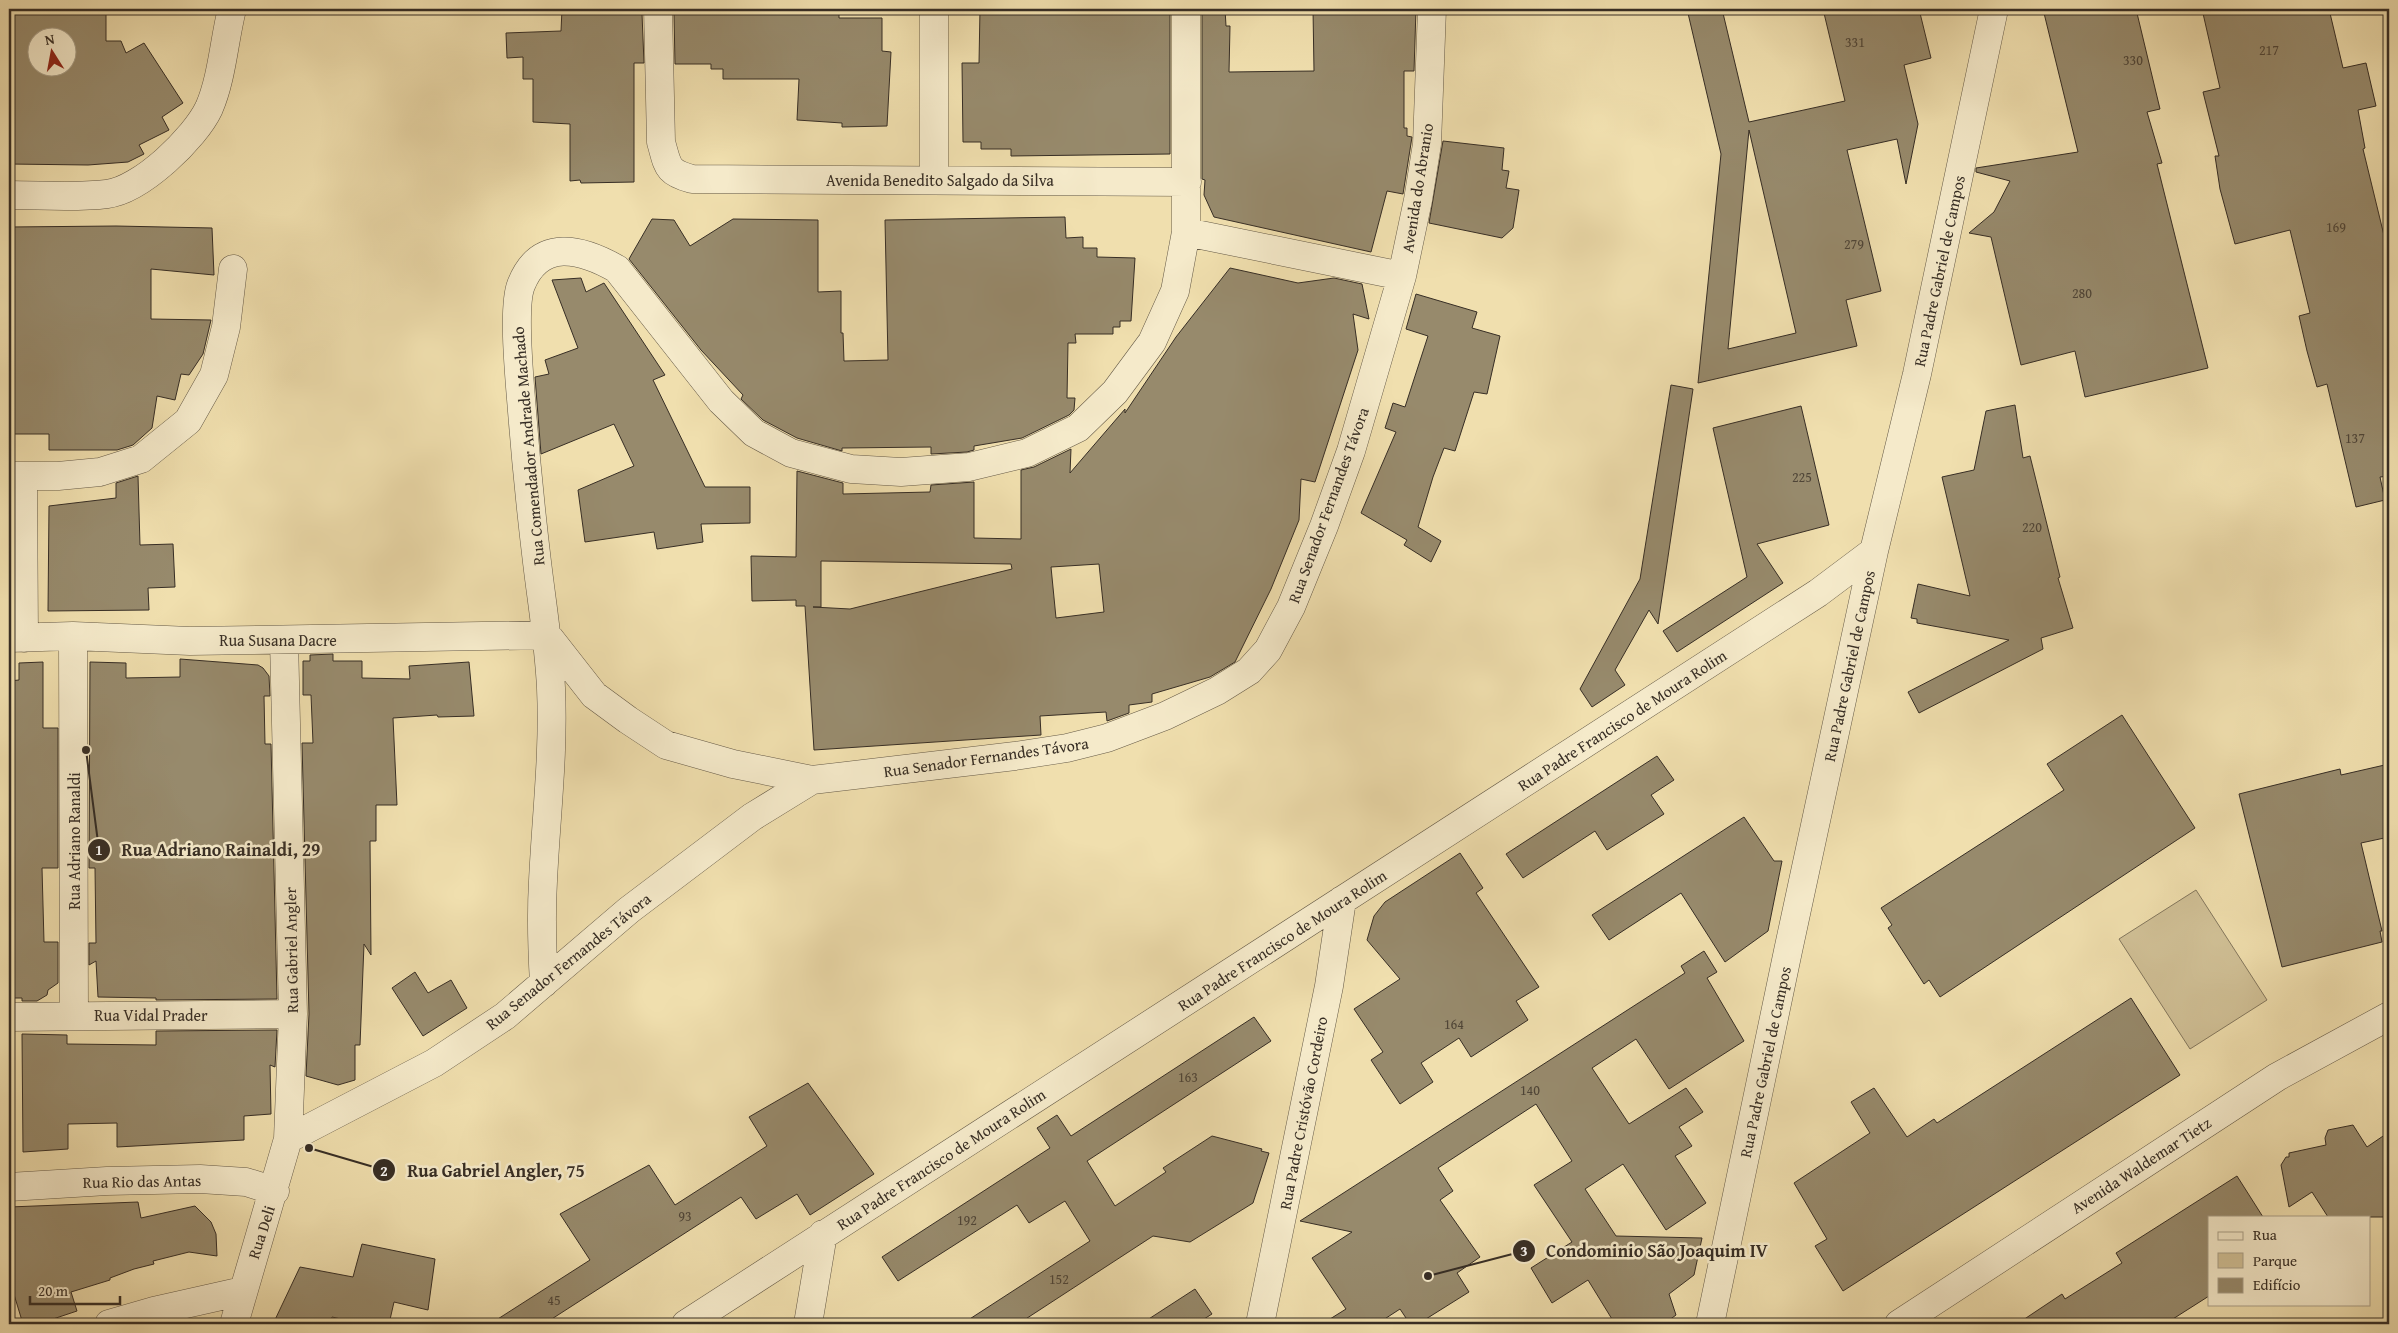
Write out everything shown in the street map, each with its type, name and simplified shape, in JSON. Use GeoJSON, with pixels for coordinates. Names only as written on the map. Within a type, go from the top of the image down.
{"type":"FeatureCollection","features":[{"type":"Feature","properties":{"kind":"street"},"geometry":{"type":"LineString","coordinates":[[9,195],[109,194],[130,185],[166,161],[184,145],[209,108],[216,88],[232,9]]}},
{"type":"Feature","properties":{"kind":"street","name":"Avenida Benedito Salgado da Silva"},"geometry":{"type":"LineString","coordinates":[[658,9],[661,142],[667,163],[676,175],[692,179],[1187,182]]}},
{"type":"Feature","properties":{"kind":"street"},"geometry":{"type":"LineString","coordinates":[[934,9],[934,180]]}},
{"type":"Feature","properties":{"kind":"street","name":"Rua Comendador Andrade Machado"},"geometry":{"type":"LineString","coordinates":[[544,983],[542,935],[543,882],[552,733],[547,635],[537,564],[524,438],[518,314],[521,286],[532,266],[550,253],[573,250],[594,256],[616,269],[721,402],[754,433],[791,453],[851,469],[902,472],[969,467],[1027,453],[1078,428],[1115,392],[1152,342],[1175,291],[1186,232],[1186,9]]}},
{"type":"Feature","properties":{"kind":"street","name":"Avenida do Abranio"},"geometry":{"type":"LineString","coordinates":[[1402,276],[1418,200],[1427,144],[1432,9]]}},
{"type":"Feature","properties":{"kind":"street","name":"Rua Padre Gabriel de Campos"},"geometry":{"type":"LineString","coordinates":[[1710,1324],[1874,551],[1918,374],[1994,9]]}},
{"type":"Feature","properties":{"kind":"street"},"geometry":{"type":"LineString","coordinates":[[1186,232],[1402,276]]}},
{"type":"Feature","properties":{"kind":"street"},"geometry":{"type":"LineString","coordinates":[[16,638],[16,476],[58,476],[100,472],[141,459],[188,422],[214,375],[226,327],[233,269]]}},
{"type":"Feature","properties":{"kind":"street","name":"Rua Senador Fernandes Távora"},"geometry":{"type":"LineString","coordinates":[[547,635],[594,695],[628,720],[666,744],[733,764],[812,780],[1067,748],[1107,738],[1165,716],[1217,691],[1249,671],[1268,650],[1292,607],[1351,451],[1402,276]]}},
{"type":"Feature","properties":{"kind":"street","name":"Rua Padre Francisco de Moura Rolim"},"geometry":{"type":"LineString","coordinates":[[686,1324],[1818,594],[1874,551]]}},
{"type":"Feature","properties":{"kind":"street","name":"Rua Susana Dacre"},"geometry":{"type":"LineString","coordinates":[[16,638],[73,636],[190,640],[284,640],[547,635]]}},
{"type":"Feature","properties":{"kind":"street","name":"Rua Adriano Ranaldi"},"geometry":{"type":"LineString","coordinates":[[73,636],[74,1016]]}},
{"type":"Feature","properties":{"kind":"street","name":"Rua Gabriel Angler"},"geometry":{"type":"LineString","coordinates":[[284,640],[293,1014],[288,1139]]}},
{"type":"Feature","properties":{"kind":"street","name":"Rua Senador Fernandes Távora"},"geometry":{"type":"LineString","coordinates":[[288,1139],[434,1062],[505,1016],[629,910],[752,817],[812,780]]}},
{"type":"Feature","properties":{"kind":"street","name":"Rua Padre Cristóvão Cordeiro"},"geometry":{"type":"LineString","coordinates":[[1260,1324],[1328,986],[1342,900]]}},
{"type":"Feature","properties":{"kind":"street","name":"Rua Vidal Prader"},"geometry":{"type":"LineString","coordinates":[[9,1017],[293,1014]]}},
{"type":"Feature","properties":{"kind":"street","name":"Avenida Waldemar Tietz"},"geometry":{"type":"LineString","coordinates":[[1899,1324],[2277,1076],[2389,1016]]}},
{"type":"Feature","properties":{"kind":"street","name":"Rua Deli"},"geometry":{"type":"LineString","coordinates":[[234,1324],[257,1238],[274,1191],[288,1139]]}},
{"type":"Feature","properties":{"kind":"street","name":"Rua Rio das Antas"},"geometry":{"type":"LineString","coordinates":[[9,1187],[107,1180],[200,1179],[246,1182],[274,1191]]}},
{"type":"Feature","properties":{"kind":"street"},"geometry":{"type":"LineString","coordinates":[[808,1324],[823,1234]]}},
{"type":"Feature","properties":{"kind":"street"},"geometry":{"type":"LineString","coordinates":[[109,1324],[154,1311],[243,1291]]}},
{"type":"Feature","properties":{"kind":"green space"},"geometry":{"type":"Polygon","coordinates":[[[2196,890],[2267,1000],[2190,1049],[2119,939],[2196,890]]]}},
{"type":"Feature","properties":{"kind":"building"},"geometry":{"type":"Polygon","coordinates":[[[9,9],[106,9],[106,41],[121,41],[126,53],[144,43],[183,103],[162,117],[169,130],[139,145],[144,154],[128,162],[88,165],[9,164],[9,9]]]}},
{"type":"Feature","properties":{"kind":"building"},"geometry":{"type":"Polygon","coordinates":[[[562,9],[634,9],[634,14],[642,14],[644,63],[634,63],[634,182],[581,183],[580,180],[570,181],[570,124],[533,122],[533,79],[523,79],[523,57],[507,58],[506,33],[561,31],[562,9]]]}},
{"type":"Feature","properties":{"kind":"building"},"geometry":{"type":"Polygon","coordinates":[[[720,9],[839,9],[839,18],[882,18],[882,51],[891,52],[887,126],[842,127],[842,123],[797,120],[799,79],[723,79],[723,69],[711,69],[711,64],[675,64],[674,14],[720,14],[720,9]]]}},
{"type":"Feature","properties":{"kind":"building"},"geometry":{"type":"Polygon","coordinates":[[[980,9],[1170,9],[1170,154],[1011,156],[1011,149],[981,149],[981,142],[963,142],[962,63],[979,63],[980,9]]]}},
{"type":"Feature","properties":{"kind":"building"},"geometry":{"type":"Polygon","coordinates":[[[1202,9],[1225,9],[1226,26],[1230,26],[1229,72],[1314,71],[1313,9],[1416,9],[1414,71],[1404,71],[1404,128],[1407,128],[1407,136],[1412,137],[1403,194],[1387,191],[1371,252],[1214,217],[1204,195],[1205,180],[1202,179],[1202,9]]]}},
{"type":"Feature","properties":{"kind":"building"},"geometry":{"type":"Polygon","coordinates":[[[1687,9],[1722,9],[1749,122],[1845,101],[1823,9],[1919,9],[1931,58],[1904,65],[1918,124],[1906,184],[1897,139],[1847,150],[1881,291],[1846,300],[1857,346],[1698,383],[1721,154],[1687,9]],[[1749,130],[1728,349],[1796,333],[1749,130]]]}},
{"type":"Feature","properties":{"kind":"building"},"geometry":{"type":"Polygon","coordinates":[[[2043,9],[2136,9],[2160,109],[2147,112],[2162,163],[2157,164],[2208,368],[2085,397],[2075,351],[2021,365],[1991,237],[1969,233],[1994,212],[2010,181],[1976,172],[1976,168],[2078,152],[2043,9]]]}},
{"type":"Feature","properties":{"kind":"building"},"geometry":{"type":"Polygon","coordinates":[[[2202,9],[2329,9],[2343,68],[2366,63],[2376,106],[2358,110],[2365,148],[2363,149],[2389,256],[2389,476],[2380,477],[2385,500],[2356,507],[2327,384],[2317,387],[2307,351],[2299,316],[2310,313],[2290,230],[2235,244],[2220,189],[2215,156],[2219,156],[2203,92],[2220,88],[2202,9]]]}},
{"type":"Feature","properties":{"kind":"building"},"geometry":{"type":"Polygon","coordinates":[[[1443,141],[1504,148],[1502,170],[1509,171],[1506,188],[1519,190],[1513,228],[1502,238],[1429,223],[1443,141]]]}},
{"type":"Feature","properties":{"kind":"building"},"geometry":{"type":"Polygon","coordinates":[[[1065,217],[1066,238],[1083,237],[1083,248],[1097,248],[1097,257],[1135,258],[1131,321],[1120,321],[1120,327],[1113,327],[1113,334],[1075,334],[1076,343],[1068,343],[1067,398],[1075,398],[1074,410],[1069,415],[1022,438],[974,446],[974,450],[967,452],[931,454],[931,447],[842,448],[842,451],[797,438],[763,420],[741,399],[743,395],[701,350],[629,259],[652,219],[674,220],[690,246],[733,219],[818,220],[818,292],[841,291],[841,333],[843,333],[844,361],[888,360],[885,220],[1065,217]]]}},
{"type":"Feature","properties":{"kind":"building"},"geometry":{"type":"Polygon","coordinates":[[[116,226],[212,228],[214,275],[151,269],[151,319],[211,320],[203,354],[189,375],[181,374],[175,400],[157,396],[152,428],[133,445],[117,450],[49,450],[49,434],[9,434],[9,227],[116,226]]]}},
{"type":"Feature","properties":{"kind":"building"},"geometry":{"type":"Polygon","coordinates":[[[1230,268],[1298,283],[1334,278],[1362,284],[1369,319],[1353,314],[1358,350],[1315,482],[1301,479],[1299,520],[1271,589],[1235,662],[1210,677],[1152,694],[1152,702],[1129,705],[1129,713],[1107,721],[1106,712],[1040,716],[1041,735],[814,750],[805,606],[796,606],[796,600],[752,601],[751,556],[796,557],[797,471],[843,483],[843,494],[930,492],[931,485],[974,482],[974,538],[1021,539],[1021,470],[1034,467],[1071,449],[1070,473],[1125,409],[1125,413],[1176,337],[1230,268]],[[821,561],[821,607],[813,607],[850,609],[1012,569],[1011,564],[821,561]],[[1099,564],[1051,567],[1056,618],[1104,612],[1099,564]]]}},
{"type":"Feature","properties":{"kind":"building"},"geometry":{"type":"Polygon","coordinates":[[[581,278],[586,292],[604,283],[665,375],[653,380],[705,487],[750,487],[750,523],[701,524],[703,542],[657,549],[654,532],[585,542],[578,490],[634,466],[614,424],[541,454],[535,377],[549,374],[545,360],[578,348],[552,280],[581,278]]]}},
{"type":"Feature","properties":{"kind":"building"},"geometry":{"type":"Polygon","coordinates":[[[1416,294],[1477,312],[1472,328],[1500,336],[1487,394],[1474,392],[1455,451],[1444,448],[1433,477],[1418,527],[1441,541],[1431,562],[1404,545],[1407,540],[1361,513],[1396,432],[1385,428],[1393,403],[1405,407],[1428,336],[1406,329],[1416,294]]]}},
{"type":"Feature","properties":{"kind":"building"},"geometry":{"type":"Polygon","coordinates":[[[1671,385],[1693,389],[1658,624],[1649,610],[1615,670],[1625,685],[1592,707],[1580,689],[1640,579],[1671,385]]]}},
{"type":"Feature","properties":{"kind":"building"},"geometry":{"type":"Polygon","coordinates":[[[2015,405],[2023,458],[2030,456],[2060,577],[2058,578],[2073,628],[2041,638],[2043,649],[1919,713],[1908,692],[2009,640],[1917,623],[1917,619],[1911,618],[1918,584],[1970,596],[1942,477],[1974,470],[1986,411],[2015,405]]]}},
{"type":"Feature","properties":{"kind":"building"},"geometry":{"type":"Polygon","coordinates":[[[1801,406],[1829,525],[1757,544],[1783,583],[1677,652],[1663,631],[1747,577],[1713,428],[1801,406]]]}},
{"type":"Feature","properties":{"kind":"building"},"geometry":{"type":"Polygon","coordinates":[[[138,476],[140,545],[173,544],[175,587],[148,588],[149,610],[48,611],[49,506],[116,498],[116,483],[138,476]]]}},
{"type":"Feature","properties":{"kind":"building"},"geometry":{"type":"Polygon","coordinates":[[[333,654],[333,661],[362,661],[362,678],[410,679],[409,666],[469,662],[474,716],[438,717],[437,715],[393,718],[397,805],[376,805],[376,841],[370,841],[371,955],[364,944],[360,1045],[355,1045],[355,1080],[338,1085],[306,1076],[309,1014],[302,743],[313,743],[311,695],[303,695],[303,661],[310,661],[310,655],[333,654]]]}},
{"type":"Feature","properties":{"kind":"building"},"geometry":{"type":"Polygon","coordinates":[[[180,659],[258,665],[269,676],[270,696],[264,696],[265,744],[271,744],[277,999],[156,1000],[156,998],[98,997],[96,961],[89,965],[89,943],[96,943],[95,868],[89,868],[90,662],[126,663],[126,678],[180,677],[180,659]]]}},
{"type":"Feature","properties":{"kind":"building"},"geometry":{"type":"Polygon","coordinates":[[[43,662],[43,728],[58,728],[58,868],[42,868],[44,942],[58,942],[58,983],[48,990],[47,995],[37,1001],[22,1001],[22,998],[9,998],[9,681],[19,680],[19,663],[43,662]]]}},
{"type":"Feature","properties":{"kind":"building"},"geometry":{"type":"Polygon","coordinates":[[[2122,715],[2195,828],[1940,997],[1929,980],[1924,984],[1888,928],[1892,925],[1881,908],[2064,790],[2047,764],[2122,715]]]}},
{"type":"Feature","properties":{"kind":"building"},"geometry":{"type":"Polygon","coordinates":[[[1657,756],[1674,780],[1651,795],[1664,814],[1607,850],[1595,831],[1523,878],[1506,854],[1657,756]]]}},
{"type":"Feature","properties":{"kind":"building"},"geometry":{"type":"Polygon","coordinates":[[[2389,764],[2389,837],[2361,843],[2382,931],[2380,931],[2382,942],[2282,967],[2239,794],[2340,769],[2341,775],[2389,764]]]}},
{"type":"Feature","properties":{"kind":"building"},"geometry":{"type":"Polygon","coordinates":[[[1744,817],[1774,861],[1782,861],[1768,931],[1725,962],[1681,893],[1609,940],[1592,915],[1744,817]]]}},
{"type":"Feature","properties":{"kind":"building"},"geometry":{"type":"Polygon","coordinates":[[[1460,853],[1483,888],[1476,893],[1539,987],[1516,1001],[1528,1020],[1471,1057],[1459,1038],[1421,1063],[1433,1082],[1400,1104],[1371,1060],[1383,1052],[1354,1009],[1400,979],[1367,940],[1374,916],[1385,902],[1460,853]]]}},
{"type":"Feature","properties":{"kind":"building"},"geometry":{"type":"Polygon","coordinates":[[[1704,951],[1717,972],[1707,978],[1744,1041],[1669,1089],[1636,1039],[1592,1068],[1629,1124],[1686,1088],[1703,1112],[1679,1127],[1692,1146],[1675,1156],[1706,1203],[1666,1230],[1623,1164],[1585,1189],[1616,1236],[1702,1238],[1694,1275],[1669,1294],[1676,1315],[1664,1324],[1615,1324],[1588,1280],[1552,1303],[1531,1268],[1572,1242],[1534,1185],[1572,1161],[1536,1104],[1438,1168],[1453,1191],[1440,1200],[1480,1257],[1457,1273],[1469,1292],[1418,1324],[1410,1324],[1400,1309],[1377,1324],[1322,1324],[1346,1309],[1312,1258],[1352,1232],[1300,1221],[1685,973],[1681,966],[1704,951]]]}},
{"type":"Feature","properties":{"kind":"building"},"geometry":{"type":"Polygon","coordinates":[[[415,972],[428,993],[451,980],[467,1008],[423,1036],[392,988],[415,972]]]}},
{"type":"Feature","properties":{"kind":"building"},"geometry":{"type":"Polygon","coordinates":[[[2131,998],[2180,1075],[1843,1291],[1815,1246],[1827,1239],[1794,1183],[1870,1133],[1851,1102],[1874,1088],[1907,1137],[1934,1119],[1937,1123],[2131,998]]]}},
{"type":"Feature","properties":{"kind":"building"},"geometry":{"type":"Polygon","coordinates":[[[1254,1017],[1271,1041],[1087,1161],[1115,1206],[1166,1172],[1163,1168],[1212,1136],[1262,1149],[1261,1151],[1269,1153],[1253,1203],[1190,1242],[1153,1236],[1018,1324],[962,1324],[1090,1241],[1065,1201],[1029,1223],[1017,1205],[898,1281],[882,1257],[1050,1148],[1037,1128],[1057,1115],[1071,1136],[1254,1017]]]}},
{"type":"Feature","properties":{"kind":"building"},"geometry":{"type":"Polygon","coordinates":[[[277,1030],[275,1067],[270,1065],[271,1114],[244,1116],[244,1140],[117,1147],[117,1123],[68,1124],[68,1149],[23,1152],[22,1034],[67,1035],[67,1044],[156,1045],[156,1031],[277,1030]]]}},
{"type":"Feature","properties":{"kind":"building"},"geometry":{"type":"Polygon","coordinates":[[[808,1083],[874,1174],[810,1215],[797,1194],[756,1219],[741,1197],[544,1324],[490,1324],[590,1260],[560,1214],[649,1165],[675,1205],[767,1146],[749,1117],[808,1083]]]}},
{"type":"Feature","properties":{"kind":"building"},"geometry":{"type":"Polygon","coordinates":[[[2353,1125],[2367,1147],[2389,1132],[2389,1217],[2327,1216],[2312,1192],[2289,1207],[2281,1165],[2286,1157],[2289,1157],[2289,1153],[2326,1145],[2325,1138],[2328,1130],[2353,1125]]]}},
{"type":"Feature","properties":{"kind":"building"},"geometry":{"type":"Polygon","coordinates":[[[2237,1176],[2262,1216],[2208,1216],[2208,1297],[2165,1324],[2017,1324],[2062,1294],[2065,1299],[2122,1263],[2116,1253],[2237,1176]]]}},
{"type":"Feature","properties":{"kind":"building"},"geometry":{"type":"Polygon","coordinates":[[[138,1202],[141,1218],[195,1206],[211,1222],[216,1234],[217,1256],[189,1252],[153,1261],[154,1264],[134,1269],[110,1278],[110,1280],[71,1292],[77,1311],[38,1324],[23,1324],[9,1278],[9,1207],[138,1202]]]}},
{"type":"Feature","properties":{"kind":"building"},"geometry":{"type":"Polygon","coordinates":[[[362,1244],[435,1259],[428,1310],[394,1302],[389,1324],[363,1324],[332,1317],[330,1324],[273,1324],[300,1267],[353,1277],[362,1244]]]}},
{"type":"Feature","properties":{"kind":"building"},"geometry":{"type":"Polygon","coordinates":[[[1195,1289],[1212,1314],[1196,1324],[1141,1324],[1195,1289]]]}},
{"type":"Feature","properties":{"kind":"place","name":"Rua Adriano Rainaldi, 29"},"geometry":{"type":"Point","coordinates":[86,750]}},
{"type":"Feature","properties":{"kind":"place","name":"Rua Gabriel Angler, 75"},"geometry":{"type":"Point","coordinates":[309,1148]}},
{"type":"Feature","properties":{"kind":"place","name":"Condominio São Joaquim IV"},"geometry":{"type":"Point","coordinates":[1428,1276]}}]}
